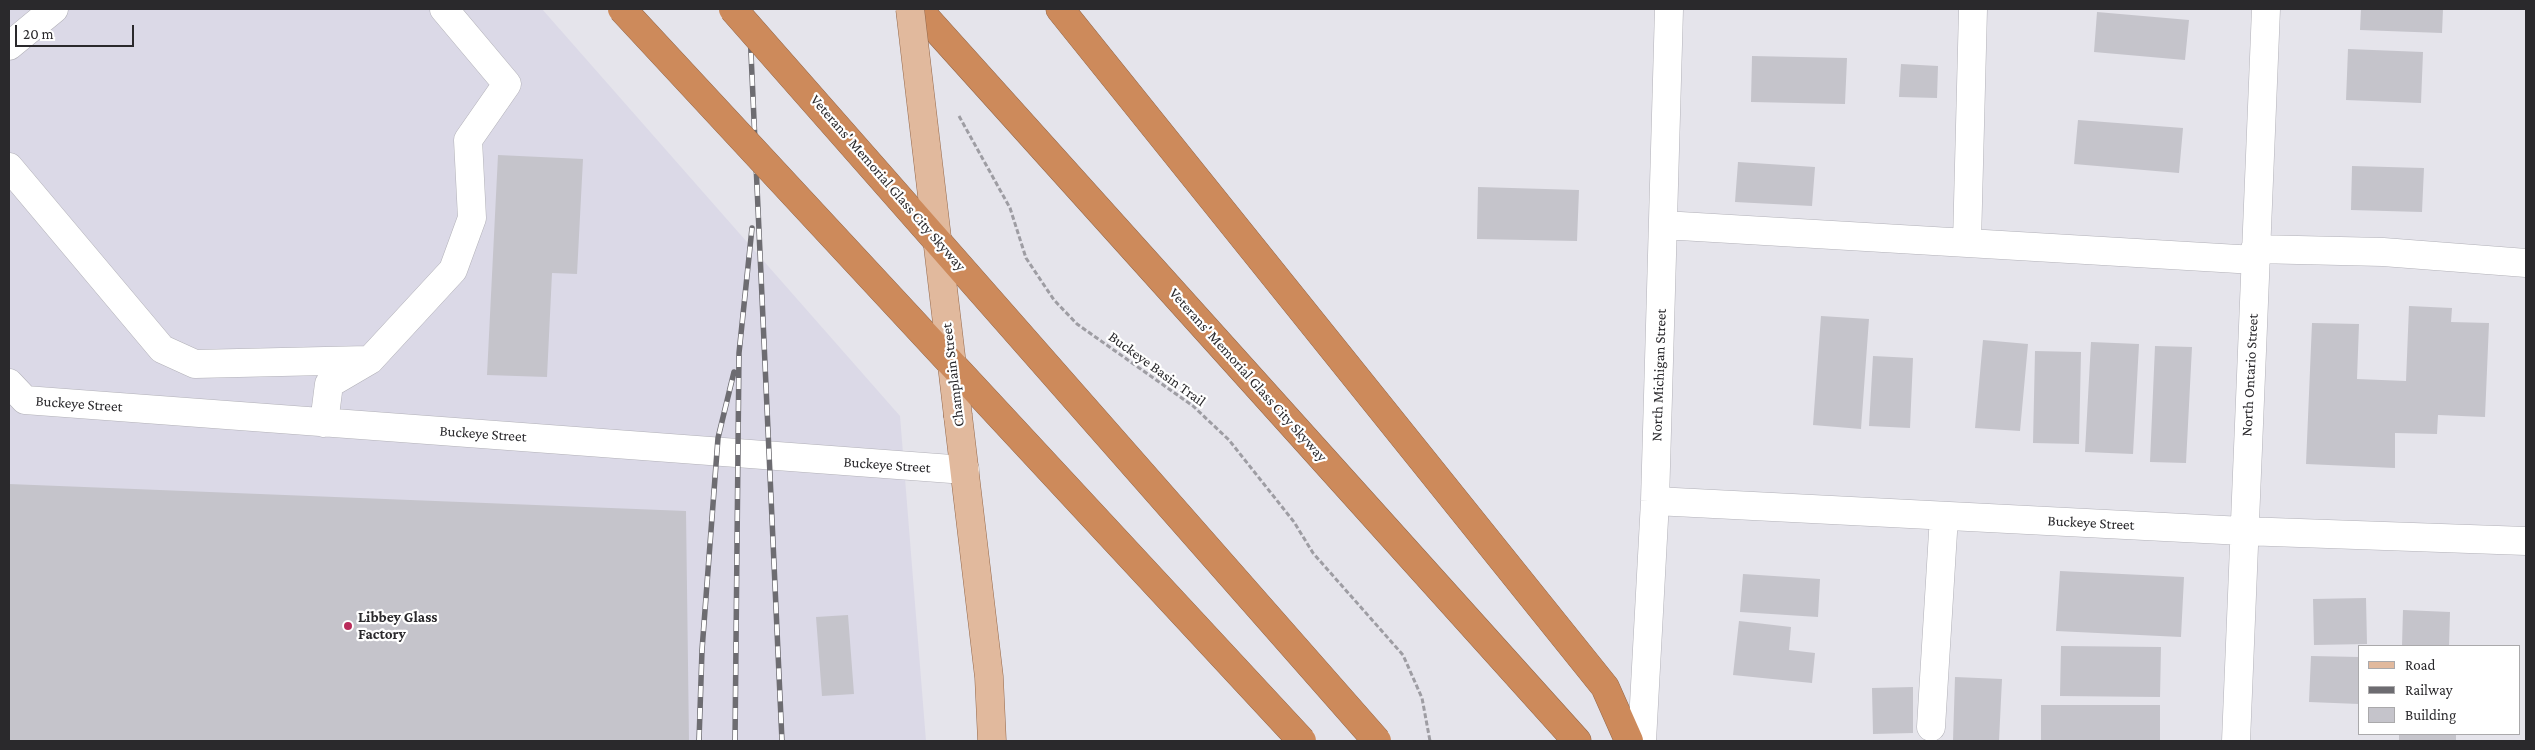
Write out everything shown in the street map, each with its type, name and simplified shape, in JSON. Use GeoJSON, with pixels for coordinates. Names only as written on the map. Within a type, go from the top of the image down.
{"type":"FeatureCollection","features":[{"type":"Feature","properties":{"kind":"highway"},"geometry":{"type":"LineString","coordinates":[[622,9],[1302,741]]}},
{"type":"Feature","properties":{"kind":"highway","name":"Veterans' Memorial Glass City Skyway"},"geometry":{"type":"LineString","coordinates":[[734,9],[1377,741]]}},
{"type":"Feature","properties":{"kind":"highway","name":"Veterans' Memorial Glass City Skyway"},"geometry":{"type":"LineString","coordinates":[[918,9],[1577,741]]}},
{"type":"Feature","properties":{"kind":"highway"},"geometry":{"type":"LineString","coordinates":[[1060,9],[1605,687],[1629,741]]}},
{"type":"Feature","properties":{"kind":"main road","name":"Champlain Street"},"geometry":{"type":"LineString","coordinates":[[910,9],[989,677],[992,741]]}},
{"type":"Feature","properties":{"kind":"street"},"geometry":{"type":"LineString","coordinates":[[9,46],[54,9]]}},
{"type":"Feature","properties":{"kind":"street"},"geometry":{"type":"LineString","coordinates":[[324,423],[329,384],[370,360],[453,270],[472,218],[468,140],[508,84],[444,9]]}},
{"type":"Feature","properties":{"kind":"street","name":"North Michigan Street"},"geometry":{"type":"LineString","coordinates":[[1642,741],[1655,501],[1669,9]]}},
{"type":"Feature","properties":{"kind":"street"},"geometry":{"type":"LineString","coordinates":[[1967,242],[1974,9]]}},
{"type":"Feature","properties":{"kind":"street","name":"North Ontario Street"},"geometry":{"type":"LineString","coordinates":[[2236,741],[2243,531],[2266,9]]}},
{"type":"Feature","properties":{"kind":"street"},"geometry":{"type":"LineString","coordinates":[[9,167],[162,349],[195,364],[370,360]]}},
{"type":"Feature","properties":{"kind":"street"},"geometry":{"type":"LineString","coordinates":[[1663,225],[1967,242],[2255,254],[2382,252],[2526,263]]}},
{"type":"Feature","properties":{"kind":"street","name":"Buckeye Street"},"geometry":{"type":"LineString","coordinates":[[9,383],[25,400],[965,470]]}},
{"type":"Feature","properties":{"kind":"street","name":"Buckeye Street"},"geometry":{"type":"LineString","coordinates":[[1655,501],[2243,531],[2526,540]]}},
{"type":"Feature","properties":{"kind":"street"},"geometry":{"type":"LineString","coordinates":[[1931,727],[1944,516]]}},
{"type":"Feature","properties":{"kind":"path","name":"Buckeye Basin Trail"},"geometry":{"type":"LineString","coordinates":[[956,110],[1010,208],[1026,258],[1054,300],[1091,334],[1193,406],[1229,440],[1294,522],[1313,553],[1403,655],[1422,698],[1430,741]]}},
{"type":"Feature","properties":{"kind":"shaded area"},"geometry":{"type":"Polygon","coordinates":[[[9,9],[542,9],[900,416],[926,741],[9,741],[9,9]]]}},
{"type":"Feature","properties":{"kind":"building"},"geometry":{"type":"Polygon","coordinates":[[[2361,9],[2443,9],[2442,33],[2360,30],[2361,9]]]}},
{"type":"Feature","properties":{"kind":"building"},"geometry":{"type":"Polygon","coordinates":[[[2097,12],[2189,20],[2185,60],[2094,52],[2097,12]]]}},
{"type":"Feature","properties":{"kind":"building"},"geometry":{"type":"Polygon","coordinates":[[[2348,49],[2423,52],[2421,103],[2346,100],[2348,49]]]}},
{"type":"Feature","properties":{"kind":"building"},"geometry":{"type":"Polygon","coordinates":[[[1752,56],[1847,58],[1845,104],[1751,102],[1752,56]]]}},
{"type":"Feature","properties":{"kind":"building"},"geometry":{"type":"Polygon","coordinates":[[[1901,64],[1938,66],[1937,98],[1899,97],[1901,64]]]}},
{"type":"Feature","properties":{"kind":"building"},"geometry":{"type":"Polygon","coordinates":[[[2078,120],[2183,128],[2179,173],[2074,164],[2078,120]]]}},
{"type":"Feature","properties":{"kind":"building"},"geometry":{"type":"Polygon","coordinates":[[[498,155],[583,159],[577,274],[552,273],[547,377],[487,375],[498,155]]]}},
{"type":"Feature","properties":{"kind":"building"},"geometry":{"type":"Polygon","coordinates":[[[1738,162],[1815,167],[1812,206],[1735,202],[1738,162]]]}},
{"type":"Feature","properties":{"kind":"building"},"geometry":{"type":"Polygon","coordinates":[[[2352,166],[2424,168],[2422,212],[2351,210],[2352,166]]]}},
{"type":"Feature","properties":{"kind":"building"},"geometry":{"type":"Polygon","coordinates":[[[1478,187],[1579,190],[1577,241],[1477,239],[1478,187]]]}},
{"type":"Feature","properties":{"kind":"building"},"geometry":{"type":"Polygon","coordinates":[[[2409,306],[2452,308],[2451,322],[2489,323],[2485,417],[2438,415],[2437,434],[2395,433],[2395,468],[2306,464],[2312,323],[2359,324],[2357,379],[2406,381],[2409,306]]]}},
{"type":"Feature","properties":{"kind":"building"},"geometry":{"type":"Polygon","coordinates":[[[1821,316],[1869,319],[1861,429],[1813,425],[1821,316]]]}},
{"type":"Feature","properties":{"kind":"building"},"geometry":{"type":"Polygon","coordinates":[[[1983,340],[2028,344],[2020,431],[1975,428],[1983,340]]]}},
{"type":"Feature","properties":{"kind":"building"},"geometry":{"type":"Polygon","coordinates":[[[2091,342],[2139,344],[2133,454],[2085,452],[2091,342]]]}},
{"type":"Feature","properties":{"kind":"building"},"geometry":{"type":"Polygon","coordinates":[[[2155,346],[2192,347],[2186,463],[2150,462],[2155,346]]]}},
{"type":"Feature","properties":{"kind":"building"},"geometry":{"type":"Polygon","coordinates":[[[2035,351],[2081,352],[2079,444],[2033,443],[2035,351]]]}},
{"type":"Feature","properties":{"kind":"building"},"geometry":{"type":"Polygon","coordinates":[[[1873,356],[1913,358],[1910,428],[1869,426],[1873,356]]]}},
{"type":"Feature","properties":{"kind":"building","name":"Libbey Glass Factory"},"geometry":{"type":"Polygon","coordinates":[[[9,484],[686,511],[689,741],[9,741],[9,484]]]}},
{"type":"Feature","properties":{"kind":"building"},"geometry":{"type":"Polygon","coordinates":[[[2060,571],[2184,577],[2181,637],[2056,631],[2060,571]]]}},
{"type":"Feature","properties":{"kind":"building"},"geometry":{"type":"Polygon","coordinates":[[[1743,574],[1820,579],[1818,617],[1740,612],[1743,574]]]}},
{"type":"Feature","properties":{"kind":"building"},"geometry":{"type":"Polygon","coordinates":[[[2366,598],[2367,644],[2314,645],[2313,599],[2366,598]]]}},
{"type":"Feature","properties":{"kind":"building"},"geometry":{"type":"Polygon","coordinates":[[[2403,610],[2450,612],[2449,645],[2402,645],[2403,610]]]}},
{"type":"Feature","properties":{"kind":"building"},"geometry":{"type":"Polygon","coordinates":[[[848,615],[854,694],[822,696],[816,617],[848,615]]]}},
{"type":"Feature","properties":{"kind":"building"},"geometry":{"type":"Polygon","coordinates":[[[1739,621],[1791,627],[1789,650],[1815,653],[1812,683],[1733,675],[1739,621]]]}},
{"type":"Feature","properties":{"kind":"building"},"geometry":{"type":"Polygon","coordinates":[[[2061,646],[2161,647],[2160,697],[2060,696],[2061,646]]]}},
{"type":"Feature","properties":{"kind":"building"},"geometry":{"type":"Polygon","coordinates":[[[2311,656],[2358,657],[2358,704],[2309,702],[2311,656]]]}},
{"type":"Feature","properties":{"kind":"building"},"geometry":{"type":"Polygon","coordinates":[[[1955,677],[2002,679],[1999,741],[1953,741],[1955,677]]]}},
{"type":"Feature","properties":{"kind":"building"},"geometry":{"type":"Polygon","coordinates":[[[1913,687],[1913,733],[1873,734],[1872,688],[1913,687]]]}},
{"type":"Feature","properties":{"kind":"building"},"geometry":{"type":"Polygon","coordinates":[[[2041,705],[2160,705],[2160,741],[2041,741],[2041,705]]]}},
{"type":"Feature","properties":{"kind":"building"},"geometry":{"type":"Polygon","coordinates":[[[2399,735],[2456,735],[2456,741],[2399,741],[2399,735]]]}},
{"type":"Feature","properties":{"kind":"railway"},"geometry":{"type":"LineString","coordinates":[[749,9],[782,741]]}},
{"type":"Feature","properties":{"kind":"railway"},"geometry":{"type":"LineString","coordinates":[[735,741],[739,353],[752,228]]}},
{"type":"Feature","properties":{"kind":"railway"},"geometry":{"type":"LineString","coordinates":[[699,741],[702,650],[718,438],[734,372]]}},
{"type":"Feature","properties":{"kind":"place","name":"Libbey Glass Factory"},"geometry":{"type":"Point","coordinates":[348,626]}}]}
